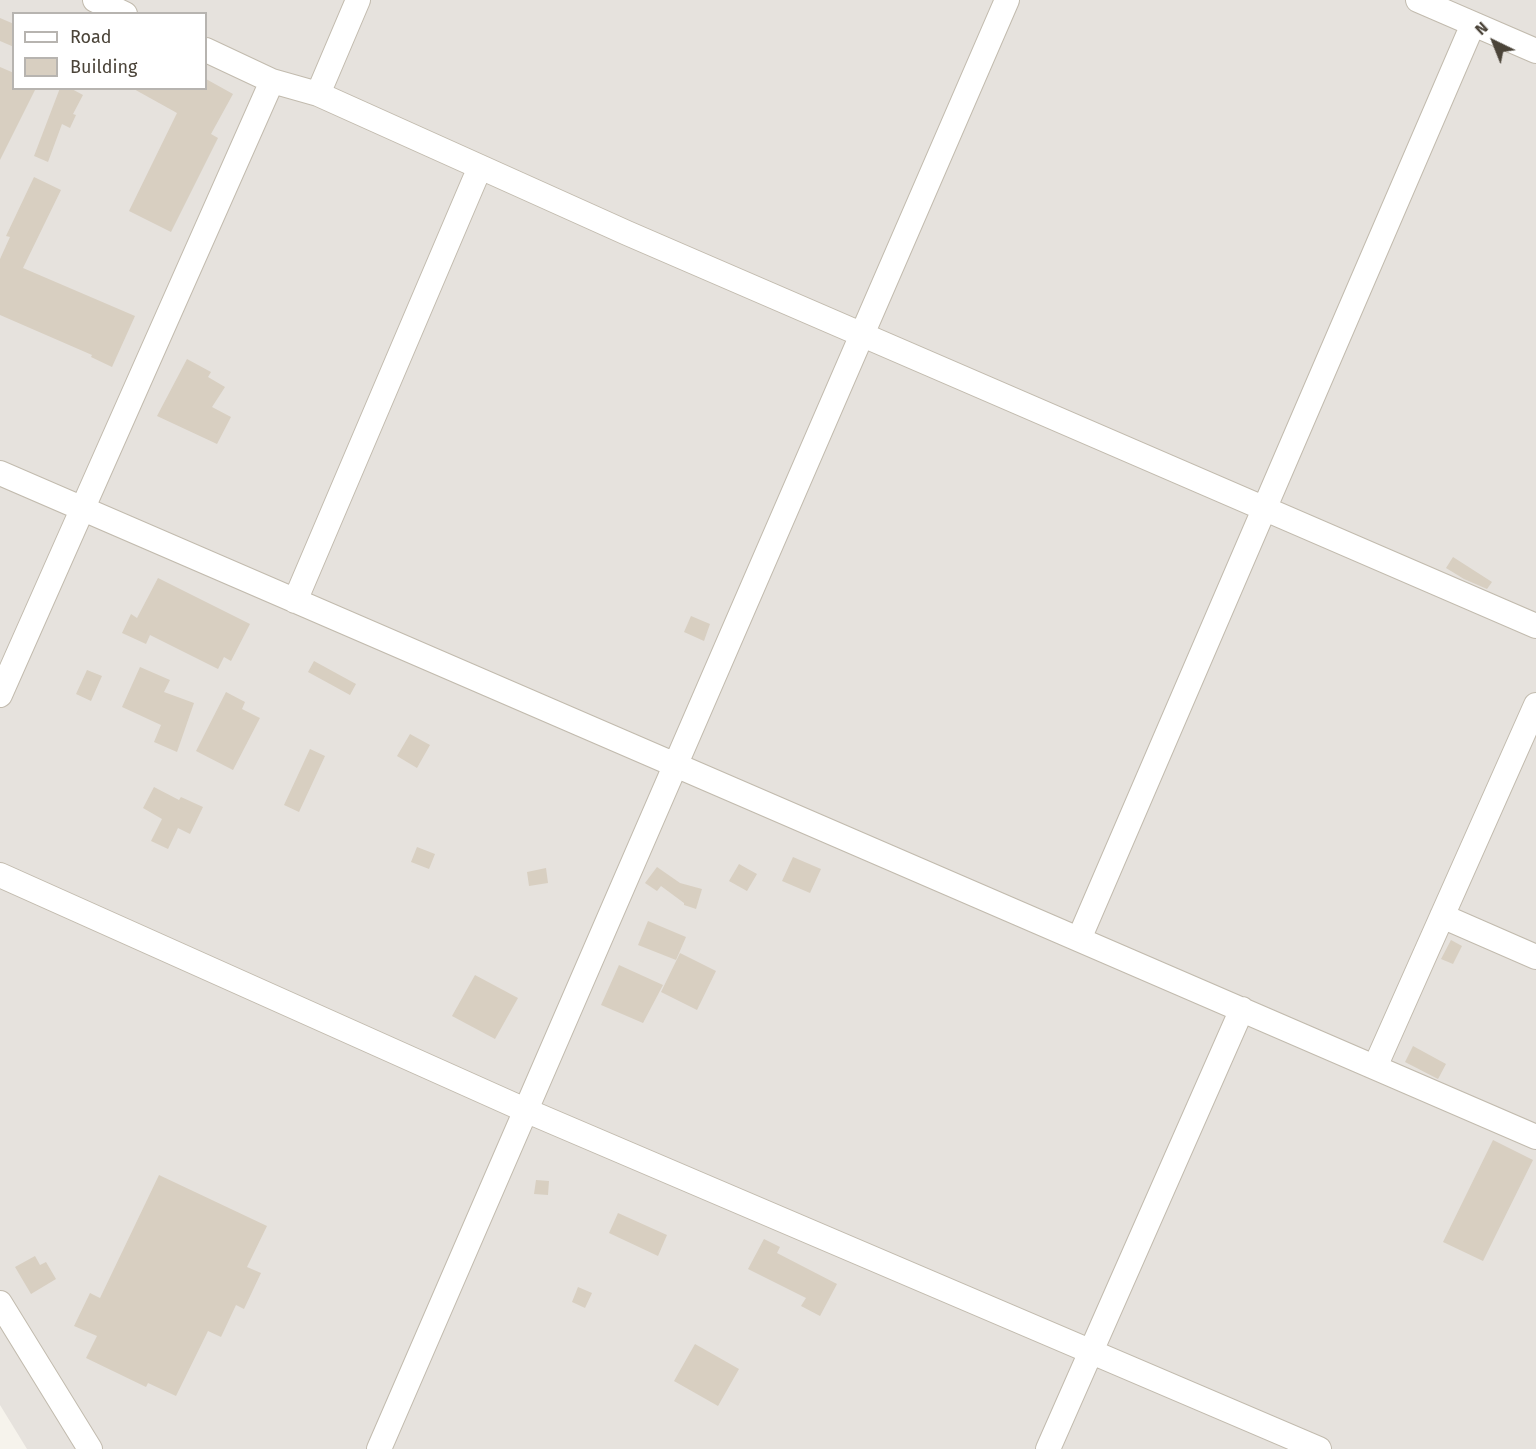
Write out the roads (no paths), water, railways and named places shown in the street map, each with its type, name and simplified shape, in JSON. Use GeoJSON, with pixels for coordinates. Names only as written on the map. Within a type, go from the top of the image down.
{"type":"FeatureCollection","features":[{"type":"Feature","properties":{"kind":"lane"},"geometry":{"type":"LineString","coordinates":[[95,0],[121,12]]}},
{"type":"Feature","properties":{"kind":"lane"},"geometry":{"type":"LineString","coordinates":[[318,94],[358,0]]}},
{"type":"Feature","properties":{"kind":"lane"},"geometry":{"type":"LineString","coordinates":[[379,1449],[1007,0]]}},
{"type":"Feature","properties":{"kind":"lane"},"geometry":{"type":"LineString","coordinates":[[1418,0],[1536,51]]}},
{"type":"Feature","properties":{"kind":"lane"},"geometry":{"type":"LineString","coordinates":[[1079,939],[1473,24]]}},
{"type":"Feature","properties":{"kind":"lane"},"geometry":{"type":"LineString","coordinates":[[207,50],[272,81],[318,94],[627,233],[1536,626]]}},
{"type":"Feature","properties":{"kind":"lane"},"geometry":{"type":"LineString","coordinates":[[0,695],[272,81]]}},
{"type":"Feature","properties":{"kind":"lane"},"geometry":{"type":"LineString","coordinates":[[296,601],[480,166]]}},
{"type":"Feature","properties":{"kind":"lane"},"geometry":{"type":"LineString","coordinates":[[0,473],[1536,1137]]}},
{"type":"Feature","properties":{"kind":"lane"},"geometry":{"type":"LineString","coordinates":[[1375,1067],[1536,705]]}},
{"type":"Feature","properties":{"kind":"lane"},"geometry":{"type":"LineString","coordinates":[[0,875],[525,1110],[1319,1449]]}},
{"type":"Feature","properties":{"kind":"lane"},"geometry":{"type":"LineString","coordinates":[[1442,916],[1536,957]]}},
{"type":"Feature","properties":{"kind":"lane"},"geometry":{"type":"LineString","coordinates":[[1048,1449],[1242,1009]]}},
{"type":"Feature","properties":{"kind":"lane"},"geometry":{"type":"LineString","coordinates":[[0,1303],[90,1449]]}}]}
